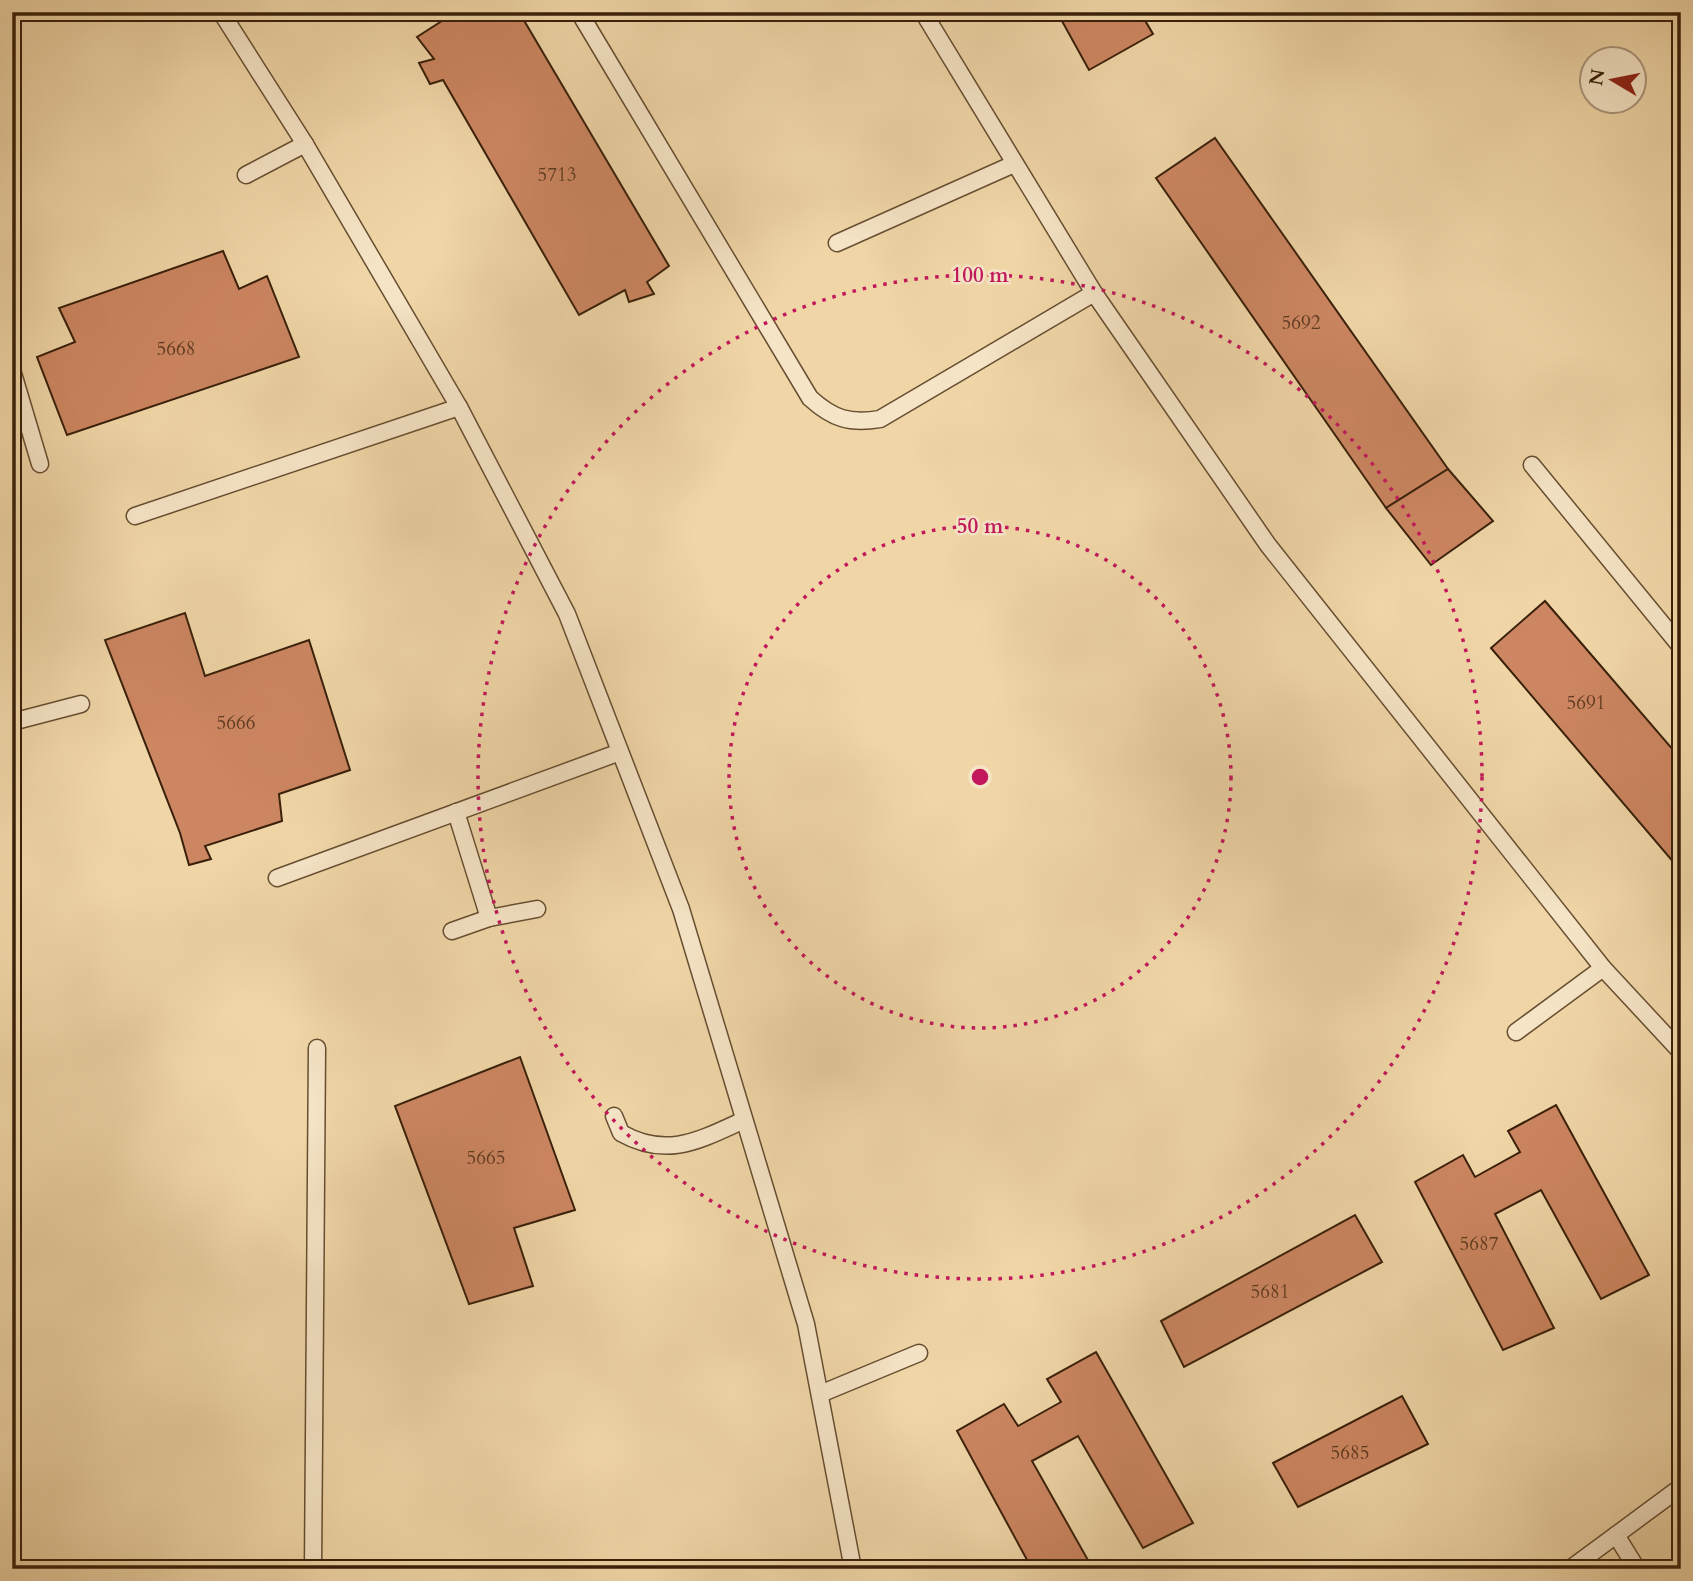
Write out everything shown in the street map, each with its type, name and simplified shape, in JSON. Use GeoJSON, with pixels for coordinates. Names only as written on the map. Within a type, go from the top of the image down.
{"type":"FeatureCollection","features":[{"type":"Feature","properties":{"kind":"lane"},"geometry":{"type":"LineString","coordinates":[[221,12],[305,144],[459,407],[567,614],[681,909],[806,1324],[853,1569]]}},
{"type":"Feature","properties":{"kind":"lane"},"geometry":{"type":"LineString","coordinates":[[579,12],[810,398],[826,412],[860,422],[880,419],[1094,293]]}},
{"type":"Feature","properties":{"kind":"lane"},"geometry":{"type":"LineString","coordinates":[[923,12],[1094,293],[1268,545],[1603,968],[1681,1052]]}},
{"type":"Feature","properties":{"kind":"lane"},"geometry":{"type":"LineString","coordinates":[[246,174],[305,144]]}},
{"type":"Feature","properties":{"kind":"lane"},"geometry":{"type":"LineString","coordinates":[[836,243],[1014,164]]}},
{"type":"Feature","properties":{"kind":"lane"},"geometry":{"type":"LineString","coordinates":[[12,370],[40,464]]}},
{"type":"Feature","properties":{"kind":"lane"},"geometry":{"type":"LineString","coordinates":[[135,516],[459,407]]}},
{"type":"Feature","properties":{"kind":"lane"},"geometry":{"type":"LineString","coordinates":[[1532,466],[1681,647]]}},
{"type":"Feature","properties":{"kind":"lane"},"geometry":{"type":"LineString","coordinates":[[12,722],[81,704]]}},
{"type":"Feature","properties":{"kind":"lane"},"geometry":{"type":"LineString","coordinates":[[277,878],[620,752]]}},
{"type":"Feature","properties":{"kind":"lane"},"geometry":{"type":"LineString","coordinates":[[456,812],[489,918]]}},
{"type":"Feature","properties":{"kind":"lane"},"geometry":{"type":"LineString","coordinates":[[452,931],[489,918],[537,909]]}},
{"type":"Feature","properties":{"kind":"lane"},"geometry":{"type":"LineString","coordinates":[[1516,1032],[1603,968]]}},
{"type":"Feature","properties":{"kind":"lane"},"geometry":{"type":"LineString","coordinates":[[313,1569],[317,1048]]}},
{"type":"Feature","properties":{"kind":"lane"},"geometry":{"type":"LineString","coordinates":[[614,1116],[621,1133],[638,1143],[661,1147],[690,1144],[744,1121]]}},
{"type":"Feature","properties":{"kind":"lane"},"geometry":{"type":"LineString","coordinates":[[820,1394],[919,1353]]}},
{"type":"Feature","properties":{"kind":"lane"},"geometry":{"type":"LineString","coordinates":[[1570,1569],[1681,1487]]}},
{"type":"Feature","properties":{"kind":"lane"},"geometry":{"type":"LineString","coordinates":[[1616,1535],[1637,1569]]}},
{"type":"Feature","properties":{"kind":"building"},"geometry":{"type":"Polygon","coordinates":[[[456,12],[519,12],[669,266],[647,282],[654,294],[629,302],[625,290],[579,315],[443,80],[430,84],[419,63],[434,59],[417,37],[456,12]]]}},
{"type":"Feature","properties":{"kind":"building"},"geometry":{"type":"Polygon","coordinates":[[[1057,12],[1140,12],[1153,34],[1089,70],[1057,12]]]}},
{"type":"Feature","properties":{"kind":"building"},"geometry":{"type":"Polygon","coordinates":[[[1215,138],[1448,469],[1386,508],[1156,178],[1215,138]]]}},
{"type":"Feature","properties":{"kind":"building"},"geometry":{"type":"Polygon","coordinates":[[[223,251],[239,289],[267,276],[299,357],[67,435],[37,357],[75,342],[59,308],[223,251]]]}},
{"type":"Feature","properties":{"kind":"building"},"geometry":{"type":"Polygon","coordinates":[[[1448,469],[1493,521],[1431,565],[1386,508],[1448,469]]]}},
{"type":"Feature","properties":{"kind":"building"},"geometry":{"type":"Polygon","coordinates":[[[1545,601],[1681,759],[1681,871],[1491,648],[1545,601]]]}},
{"type":"Feature","properties":{"kind":"building"},"geometry":{"type":"Polygon","coordinates":[[[185,613],[205,676],[309,640],[350,770],[279,794],[282,821],[205,846],[211,859],[189,865],[180,833],[105,640],[185,613]]]}},
{"type":"Feature","properties":{"kind":"building"},"geometry":{"type":"Polygon","coordinates":[[[520,1057],[575,1210],[514,1228],[533,1286],[469,1304],[395,1106],[520,1057]]]}},
{"type":"Feature","properties":{"kind":"building"},"geometry":{"type":"Polygon","coordinates":[[[1556,1105],[1649,1275],[1601,1299],[1541,1190],[1495,1214],[1554,1328],[1503,1350],[1415,1182],[1463,1155],[1475,1177],[1520,1152],[1508,1131],[1556,1105]]]}},
{"type":"Feature","properties":{"kind":"building"},"geometry":{"type":"Polygon","coordinates":[[[1355,1215],[1382,1262],[1184,1367],[1161,1321],[1355,1215]]]}},
{"type":"Feature","properties":{"kind":"building"},"geometry":{"type":"Polygon","coordinates":[[[1096,1352],[1193,1523],[1143,1548],[1078,1436],[1032,1461],[1093,1569],[1032,1569],[957,1431],[1004,1404],[1018,1426],[1061,1402],[1047,1379],[1096,1352]]]}},
{"type":"Feature","properties":{"kind":"building"},"geometry":{"type":"Polygon","coordinates":[[[1402,1396],[1428,1444],[1298,1507],[1273,1463],[1402,1396]]]}}]}
